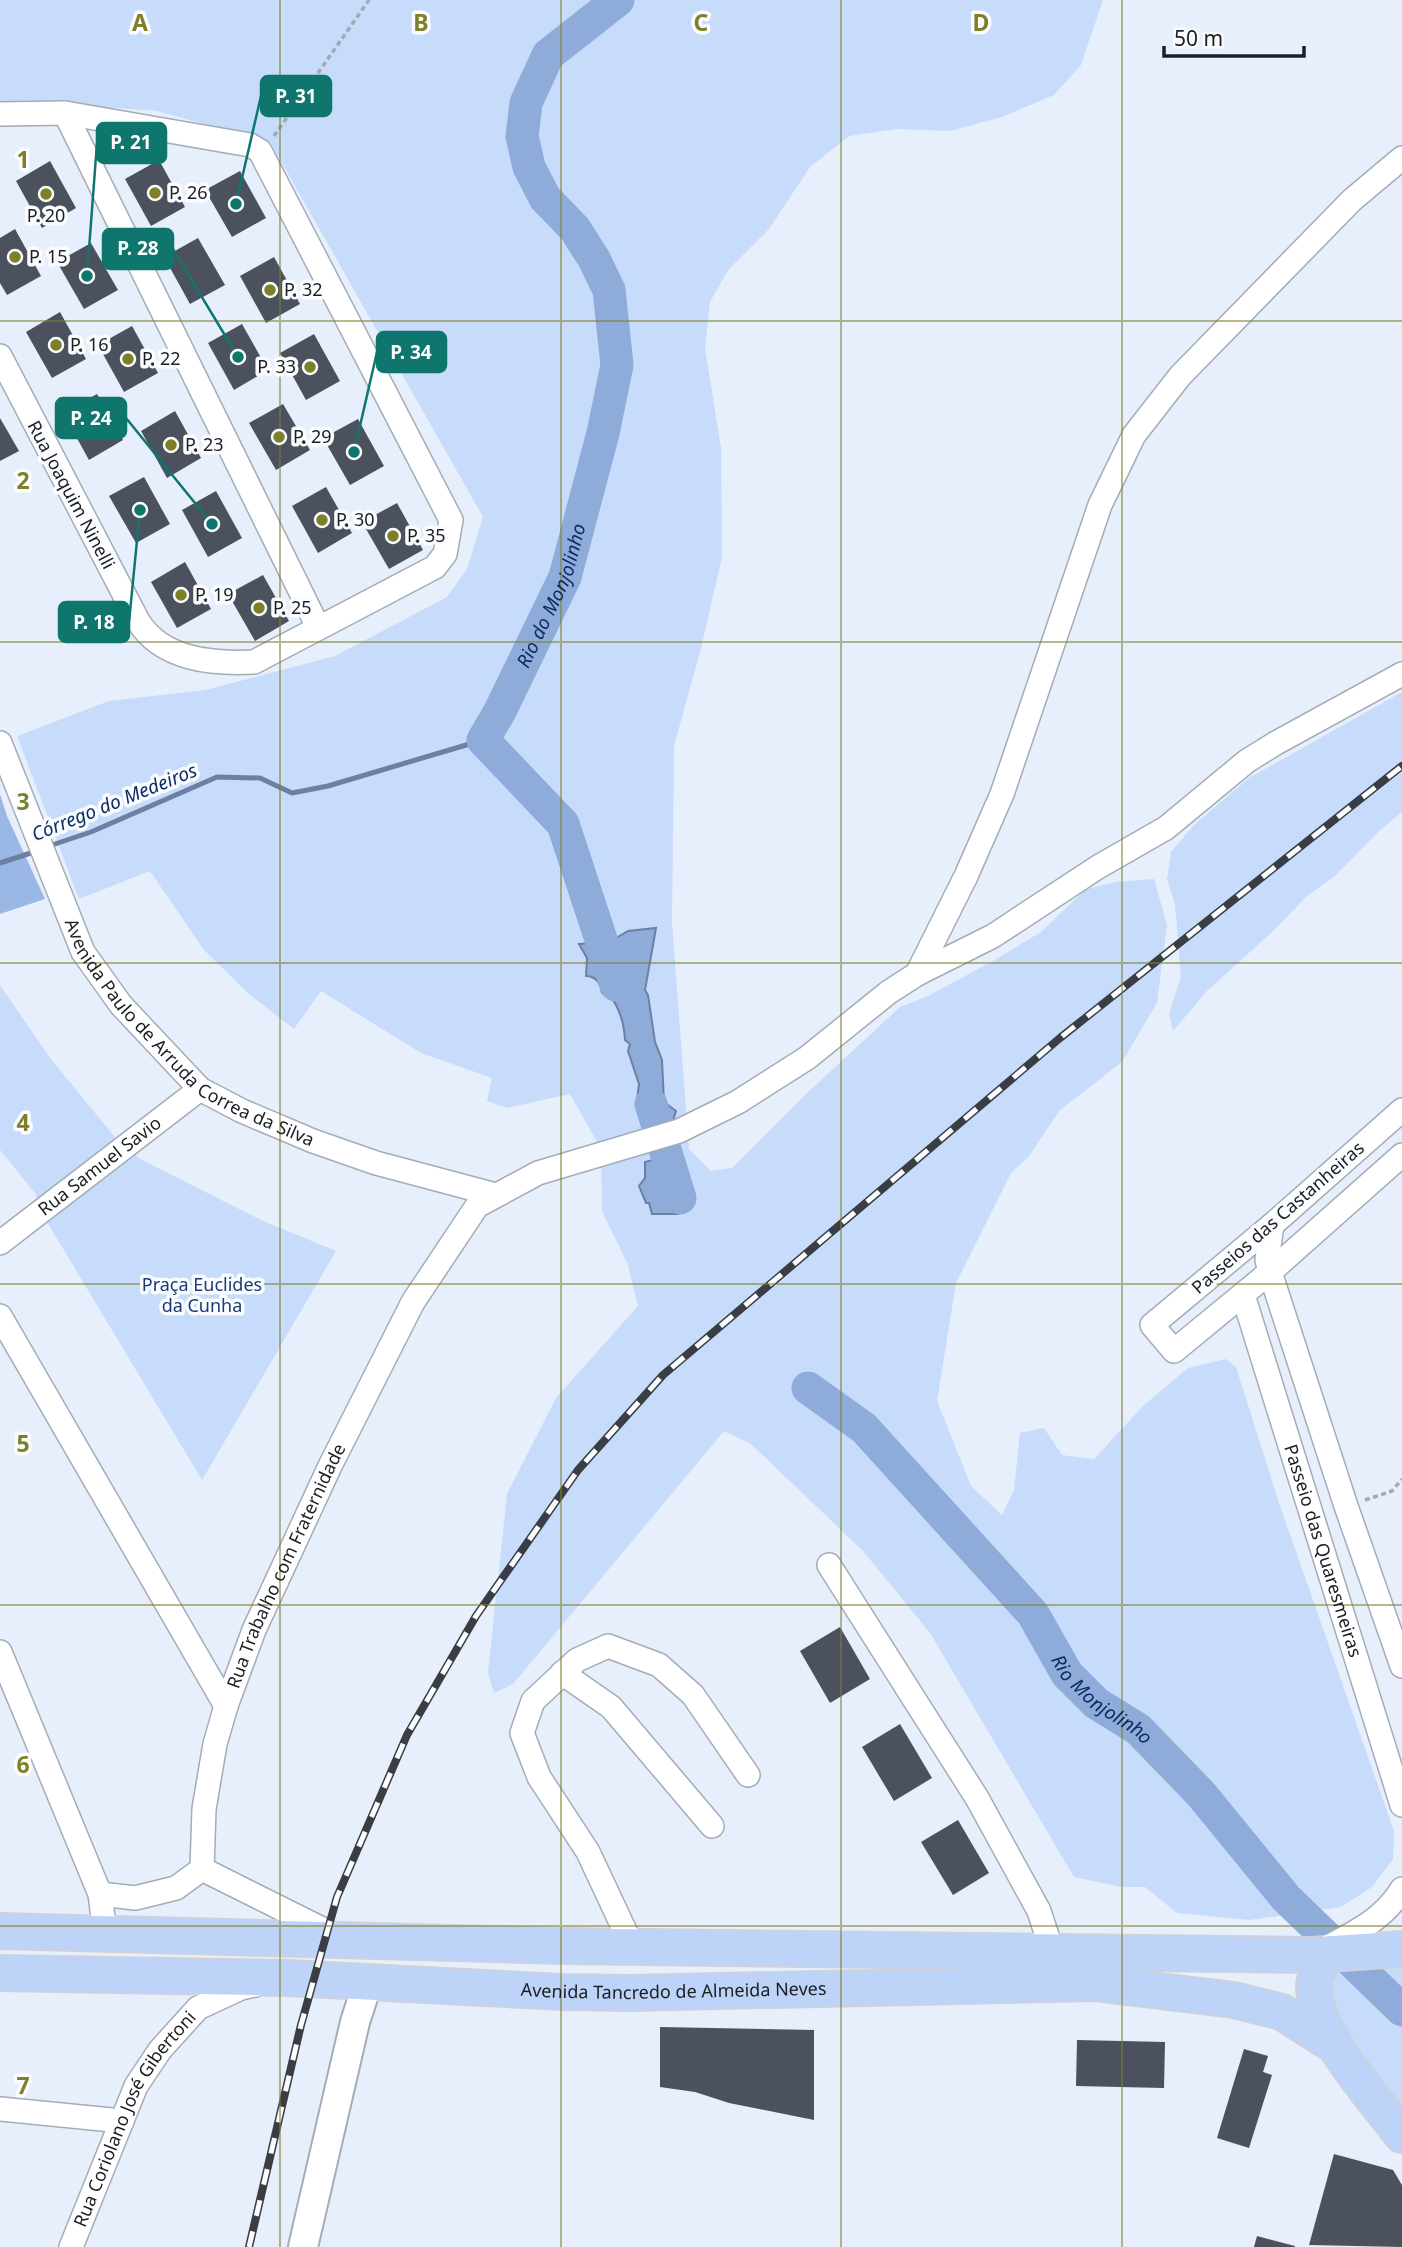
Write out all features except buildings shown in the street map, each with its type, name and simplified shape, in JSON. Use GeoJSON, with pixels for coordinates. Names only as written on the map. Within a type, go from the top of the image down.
{"type":"FeatureCollection","features":[{"type":"Feature","properties":{"kind":"main road"},"geometry":{"type":"LineString","coordinates":[[0,1931],[632,1947],[1052,1951],[1322,1953],[1385,1942]]}},
{"type":"Feature","properties":{"kind":"main road"},"geometry":{"type":"LineString","coordinates":[[562,1992],[564,1945]]}},
{"type":"Feature","properties":{"kind":"main road"},"geometry":{"type":"LineString","coordinates":[[630,1993],[632,1947]]}},
{"type":"Feature","properties":{"kind":"main road"},"geometry":{"type":"LineString","coordinates":[[1094,1983],[1251,1977],[1282,1969],[1322,1953]]}},
{"type":"Feature","properties":{"kind":"main road"},"geometry":{"type":"LineString","coordinates":[[1322,1953],[1314,1985],[1316,2005],[1335,2046],[1402,2135]]}},
{"type":"Feature","properties":{"kind":"main road","name":"Avenida Tancredo de Almeida Neves"},"geometry":{"type":"LineString","coordinates":[[0,1973],[288,1978],[630,1993],[1094,1983],[1234,2000],[1282,2012],[1335,2046]]}},
{"type":"Feature","properties":{"kind":"street"},"geometry":{"type":"LineString","coordinates":[[65,113],[318,627]]}},
{"type":"Feature","properties":{"kind":"street"},"geometry":{"type":"LineString","coordinates":[[0,114],[65,113],[225,140],[250,145],[260,151]]}},
{"type":"Feature","properties":{"kind":"street","name":"Rua Joaquim Ninelli"},"geometry":{"type":"LineString","coordinates":[[0,356],[145,633],[155,641],[190,657],[222,663],[254,662],[435,567],[445,554],[451,520],[260,151]]}},
{"type":"Feature","properties":{"kind":"street"},"geometry":{"type":"LineString","coordinates":[[917,974],[1002,794],[1100,505],[1135,435],[1180,376],[1352,200],[1402,158]]}},
{"type":"Feature","properties":{"kind":"street","name":"Rua Trabalho com Fraternidade"},"geometry":{"type":"LineString","coordinates":[[202,1869],[204,1808],[215,1744],[254,1630],[413,1302],[477,1206],[538,1173],[679,1131],[738,1102],[807,1058],[889,992],[917,974],[993,936],[1098,866],[1166,828],[1256,755],[1402,674]]}},
{"type":"Feature","properties":{"kind":"street","name":"Avenida Paulo de Arruda Correa da Silva"},"geometry":{"type":"LineString","coordinates":[[0,743],[83,952],[121,1005],[200,1089],[242,1111],[313,1141],[376,1163],[496,1195]]}},
{"type":"Feature","properties":{"kind":"street","name":"Rua Samuel Savio"},"geometry":{"type":"LineString","coordinates":[[0,1243],[200,1089]]}},
{"type":"Feature","properties":{"kind":"street","name":"Passeios das Castanheiras"},"geometry":{"type":"LineString","coordinates":[[1243,1295],[1174,1351],[1152,1325],[1272,1225],[1402,1110]]}},
{"type":"Feature","properties":{"kind":"street"},"geometry":{"type":"LineString","coordinates":[[1243,1295],[1402,1155]]}},
{"type":"Feature","properties":{"kind":"street","name":"Passeio das Quaresmeiras"},"geometry":{"type":"LineString","coordinates":[[1272,1225],[1267,1260],[1270,1272],[1346,1506],[1402,1666]]}},
{"type":"Feature","properties":{"kind":"street","name":"Passeio das Quaresmeiras"},"geometry":{"type":"LineString","coordinates":[[1243,1295],[1402,1805]]}},
{"type":"Feature","properties":{"kind":"street"},"geometry":{"type":"LineString","coordinates":[[0,1316],[226,1706]]}},
{"type":"Feature","properties":{"kind":"street"},"geometry":{"type":"LineString","coordinates":[[829,1565],[977,1798],[1039,1911],[1052,1951]]}},
{"type":"Feature","properties":{"kind":"street"},"geometry":{"type":"LineString","coordinates":[[632,1947],[588,1852],[540,1777],[523,1732],[533,1701],[576,1660],[608,1646],[659,1665],[693,1695],[748,1775]]}},
{"type":"Feature","properties":{"kind":"street"},"geometry":{"type":"LineString","coordinates":[[3,1664],[100,1894],[105,1933]]}},
{"type":"Feature","properties":{"kind":"street"},"geometry":{"type":"LineString","coordinates":[[562,1673],[611,1707],[712,1826]]}},
{"type":"Feature","properties":{"kind":"street"},"geometry":{"type":"LineString","coordinates":[[100,1894],[135,1898],[176,1888],[202,1869],[339,1938]]}},
{"type":"Feature","properties":{"kind":"street"},"geometry":{"type":"LineString","coordinates":[[1385,1942],[1387,1910],[1402,1889]]}},
{"type":"Feature","properties":{"kind":"street","name":"Rua Coriolano José Gibertoni"},"geometry":{"type":"LineString","coordinates":[[71,2247],[136,2086],[160,2050],[198,2008],[241,1988],[288,1978]]}},
{"type":"Feature","properties":{"kind":"street"},"geometry":{"type":"LineString","coordinates":[[303,2247],[355,2022],[356,1982]]}},
{"type":"Feature","properties":{"kind":"street"},"geometry":{"type":"LineString","coordinates":[[0,2109],[122,2121]]}},
{"type":"Feature","properties":{"kind":"path"},"geometry":{"type":"LineString","coordinates":[[260,151],[270,142],[369,0]]}},
{"type":"Feature","properties":{"kind":"path"},"geometry":{"type":"LineString","coordinates":[[1346,1506],[1392,1491],[1402,1479]]}},
{"type":"Feature","properties":{"kind":"green space"},"geometry":{"type":"Polygon","coordinates":[[[0,0],[1103,0],[1081,65],[1054,95],[1002,117],[950,131],[897,129],[849,136],[810,167],[769,229],[728,270],[710,302],[705,348],[721,448],[722,557],[674,746],[672,922],[689,1149],[711,1171],[732,1168],[805,1095],[900,1007],[928,996],[1041,932],[1086,889],[1116,882],[1154,879],[1167,925],[1157,1003],[1122,1062],[1060,1110],[1029,1156],[1011,1173],[956,1283],[937,1401],[971,1486],[1002,1515],[1014,1490],[1020,1433],[1044,1428],[1062,1455],[1094,1459],[1143,1406],[1188,1368],[1226,1359],[1236,1367],[1280,1506],[1394,1831],[1393,1859],[1372,1887],[1341,1907],[1250,1920],[1177,1913],[1145,1887],[1122,1887],[1074,1877],[930,1633],[863,1551],[751,1444],[724,1431],[513,1684],[494,1693],[488,1673],[507,1494],[556,1398],[638,1306],[628,1265],[602,1211],[601,1149],[570,1094],[507,1108],[487,1101],[492,1078],[421,1053],[321,991],[294,1029],[250,995],[204,950],[150,871],[79,899],[17,736],[109,701],[206,690],[335,656],[447,597],[467,569],[483,517],[270,142],[157,111],[48,103],[0,104],[0,0]]]}},
{"type":"Feature","properties":{"kind":"green space"},"geometry":{"type":"Polygon","coordinates":[[[1402,692],[1402,812],[1378,832],[1336,875],[1306,897],[1207,991],[1173,1031],[1169,1013],[1181,977],[1175,904],[1167,879],[1171,852],[1195,824],[1249,778],[1402,692]]]}},
{"type":"Feature","properties":{"kind":"green space","name":"Praça Euclides da Cunha"},"geometry":{"type":"Polygon","coordinates":[[[0,985],[50,1058],[114,1136],[140,1159],[261,1220],[336,1251],[202,1480],[47,1222],[35,1193],[0,1150],[0,985]]]}},
{"type":"Feature","properties":{"kind":"green space"},"geometry":{"type":"Polygon","coordinates":[[[1402,1949],[1402,2135],[1335,2046],[1321,1964],[1402,1949]]]}},
{"type":"Feature","properties":{"kind":"shaded area"},"geometry":{"type":"Polygon","coordinates":[[[0,794],[7,816],[45,899],[0,914],[0,794]]]}},
{"type":"Feature","properties":{"kind":"shaded area"},"geometry":{"type":"Polygon","coordinates":[[[656,928],[645,990],[655,1042],[662,1060],[664,1102],[676,1111],[670,1129],[652,1136],[641,1117],[643,1107],[637,1100],[639,1084],[620,1015],[608,993],[602,993],[597,981],[586,976],[587,958],[579,944],[611,941],[628,931],[656,928]]]}},
{"type":"Feature","properties":{"kind":"shaded area"},"geometry":{"type":"Polygon","coordinates":[[[661,1158],[667,1173],[681,1183],[689,1201],[678,1214],[652,1214],[639,1186],[645,1178],[645,1162],[661,1158]]]}},
{"type":"Feature","properties":{"kind":"waterway","name":"Rio do Monjolinho"},"geometry":{"type":"LineString","coordinates":[[616,985],[563,824],[483,740],[500,711],[565,577],[603,433],[617,365],[609,290],[575,229],[545,198],[529,167],[522,136],[526,103],[548,55],[618,0]]}},
{"type":"Feature","properties":{"kind":"waterway","name":"Córrego do Medeiros"},"geometry":{"type":"LineString","coordinates":[[46,847],[91,832],[217,777],[260,778],[292,793],[328,786],[483,740]]}},
{"type":"Feature","properties":{"kind":"waterway","name":"Córrego do Medeiros"},"geometry":{"type":"LineString","coordinates":[[0,863],[37,851]]}},
{"type":"Feature","properties":{"kind":"waterway","name":"Rio do Monjolinho"},"geometry":{"type":"LineString","coordinates":[[651,1104],[680,1198]]}},
{"type":"Feature","properties":{"kind":"waterway","name":"Rio Monjolinho"},"geometry":{"type":"LineString","coordinates":[[808,1388],[864,1428],[1033,1614],[1067,1674],[1096,1703],[1138,1729],[1201,1794],[1286,1898],[1402,2010]]}},
{"type":"Feature","properties":{"kind":"railway"},"geometry":{"type":"LineString","coordinates":[[249,2247],[301,2025],[337,1897],[407,1735],[476,1616],[578,1470],[663,1375],[1060,1038],[1402,766]]}},
{"type":"Feature","properties":{"kind":"place","name":"P. 26"},"geometry":{"type":"Point","coordinates":[155,193]}},
{"type":"Feature","properties":{"kind":"place","name":"P. 20"},"geometry":{"type":"Point","coordinates":[46,194]}},
{"type":"Feature","properties":{"kind":"place","name":"P. 31"},"geometry":{"type":"Point","coordinates":[236,204]}},
{"type":"Feature","properties":{"kind":"place","name":"P. 15"},"geometry":{"type":"Point","coordinates":[15,257]}},
{"type":"Feature","properties":{"kind":"place","name":"P. 21"},"geometry":{"type":"Point","coordinates":[87,276]}},
{"type":"Feature","properties":{"kind":"place","name":"P. 32"},"geometry":{"type":"Point","coordinates":[270,290]}},
{"type":"Feature","properties":{"kind":"place","name":"P. 16"},"geometry":{"type":"Point","coordinates":[56,345]}},
{"type":"Feature","properties":{"kind":"place","name":"P. 28"},"geometry":{"type":"Point","coordinates":[238,357]}},
{"type":"Feature","properties":{"kind":"place","name":"P. 22"},"geometry":{"type":"Point","coordinates":[128,359]}},
{"type":"Feature","properties":{"kind":"place","name":"P. 33"},"geometry":{"type":"Point","coordinates":[310,367]}},
{"type":"Feature","properties":{"kind":"place","name":"P. 29"},"geometry":{"type":"Point","coordinates":[279,437]}},
{"type":"Feature","properties":{"kind":"place","name":"P. 23"},"geometry":{"type":"Point","coordinates":[171,445]}},
{"type":"Feature","properties":{"kind":"place","name":"P. 34"},"geometry":{"type":"Point","coordinates":[354,452]}},
{"type":"Feature","properties":{"kind":"place","name":"P. 18"},"geometry":{"type":"Point","coordinates":[140,510]}},
{"type":"Feature","properties":{"kind":"place","name":"P. 30"},"geometry":{"type":"Point","coordinates":[322,520]}},
{"type":"Feature","properties":{"kind":"place","name":"P. 24"},"geometry":{"type":"Point","coordinates":[212,524]}},
{"type":"Feature","properties":{"kind":"place","name":"P. 35"},"geometry":{"type":"Point","coordinates":[393,536]}},
{"type":"Feature","properties":{"kind":"place","name":"P. 19"},"geometry":{"type":"Point","coordinates":[181,595]}},
{"type":"Feature","properties":{"kind":"place","name":"P. 25"},"geometry":{"type":"Point","coordinates":[259,608]}}]}
